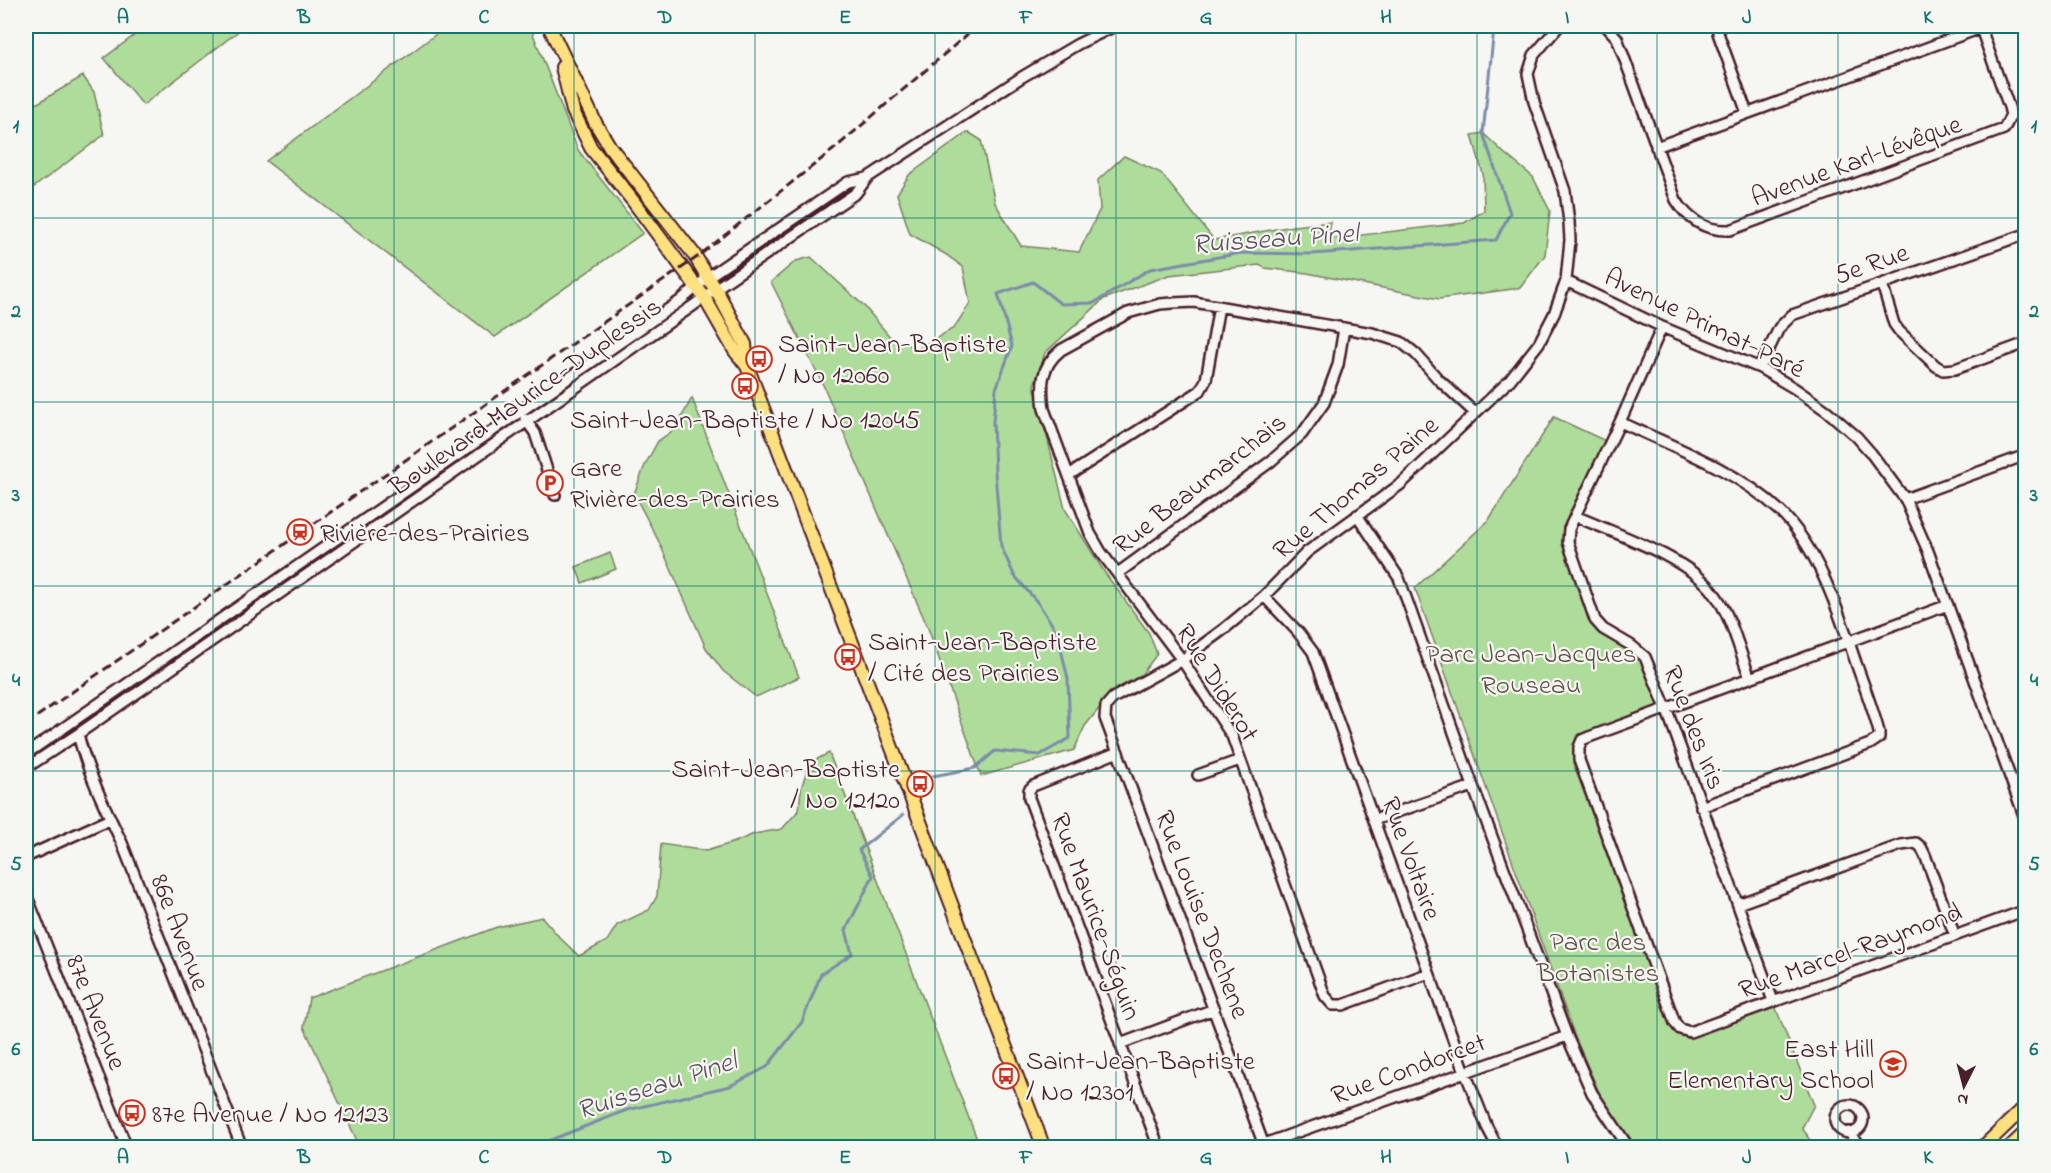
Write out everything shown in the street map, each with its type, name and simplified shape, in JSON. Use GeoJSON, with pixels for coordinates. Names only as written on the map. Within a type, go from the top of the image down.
{"type":"FeatureCollection","features":[{"type":"Feature","properties":{"kind":"main road"},"geometry":{"type":"LineString","coordinates":[[549,26],[573,111],[591,148],[704,297],[735,351],[747,366]]}},
{"type":"Feature","properties":{"kind":"main road"},"geometry":{"type":"LineString","coordinates":[[555,42],[609,147],[693,253],[745,344],[747,366],[1044,1148]]}},
{"type":"Feature","properties":{"kind":"main road"},"geometry":{"type":"LineString","coordinates":[[1982,1148],[2025,1106]]}},
{"type":"Feature","properties":{"kind":"main road"},"geometry":{"type":"LineString","coordinates":[[2009,1148],[2025,1132]]}},
{"type":"Feature","properties":{"kind":"street","name":"Boulevard Maurice-Duplessis"},"geometry":{"type":"LineString","coordinates":[[26,768],[856,193],[867,178],[1022,76],[1115,26]]}},
{"type":"Feature","properties":{"kind":"street","name":"Rue Thomas Paine"},"geometry":{"type":"LineString","coordinates":[[1113,698],[1182,660],[1264,596],[1306,552],[1401,484],[1510,380],[1539,343],[1554,314],[1566,281],[1570,240],[1565,190],[1528,81],[1529,68],[1534,55],[1559,26]]}},
{"type":"Feature","properties":{"kind":"street"},"geometry":{"type":"LineString","coordinates":[[1606,26],[1617,38],[1656,147],[1981,27]]}},
{"type":"Feature","properties":{"kind":"street"},"geometry":{"type":"LineString","coordinates":[[1718,26],[1718,33],[1747,113]]}},
{"type":"Feature","properties":{"kind":"street","name":"Avenue Karl-Lévêque"},"geometry":{"type":"LineString","coordinates":[[1656,147],[1676,200],[1686,214],[1699,225],[1730,230],[1997,134],[2009,123],[2011,115],[1981,27]]}},
{"type":"Feature","properties":{"kind":"street","name":"Boulevard Maurice-Duplessis"},"geometry":{"type":"LineString","coordinates":[[26,754],[680,301],[708,277],[849,182],[867,178]]}},
{"type":"Feature","properties":{"kind":"street","name":"5e Rue"},"geometry":{"type":"LineString","coordinates":[[1760,368],[1786,318],[2025,234]]}},
{"type":"Feature","properties":{"kind":"street","name":"Avenue Primat-Paré"},"geometry":{"type":"LineString","coordinates":[[1566,281],[1662,327],[1760,368],[1794,388],[1842,423],[1871,453],[1905,499],[1928,551],[2025,821]]}},
{"type":"Feature","properties":{"kind":"street"},"geometry":{"type":"LineString","coordinates":[[1882,284],[1894,324],[1936,366],[1943,370],[1955,369],[2025,343]]}},
{"type":"Feature","properties":{"kind":"street","name":"Rue Diderot"},"geometry":{"type":"LineString","coordinates":[[1220,306],[1194,302],[1160,304],[1128,313],[1061,350],[1046,366],[1041,388],[1044,409],[1090,533],[1182,660],[1232,736],[1328,1001],[1333,1005],[1343,1005],[1429,973]]}},
{"type":"Feature","properties":{"kind":"street"},"geometry":{"type":"LineString","coordinates":[[1069,475],[1200,391],[1206,380],[1220,306],[1372,333],[1401,342],[1475,412]]}},
{"type":"Feature","properties":{"kind":"street","name":"Rue des Iris"},"geometry":{"type":"LineString","coordinates":[[1662,327],[1569,529],[1568,542],[1595,620],[1603,629],[1632,646],[1645,657],[1666,708],[1773,1001]]}},
{"type":"Feature","properties":{"kind":"street","name":"Rue Beaumarchais"},"geometry":{"type":"LineString","coordinates":[[1118,573],[1270,462],[1302,434],[1324,403],[1338,365],[1344,328]]}},
{"type":"Feature","properties":{"kind":"street"},"geometry":{"type":"LineString","coordinates":[[520,412],[535,434],[555,495]]}},
{"type":"Feature","properties":{"kind":"street"},"geometry":{"type":"LineString","coordinates":[[1620,422],[1725,472],[1755,491],[1780,511],[1806,545],[1826,582],[1878,726],[1879,738],[1875,742],[1701,807]]}},
{"type":"Feature","properties":{"kind":"street"},"geometry":{"type":"LineString","coordinates":[[1905,499],[2025,455]]}},
{"type":"Feature","properties":{"kind":"street"},"geometry":{"type":"LineString","coordinates":[[1357,514],[1399,578],[1473,786],[1567,1036],[1592,1093],[1629,1148]]}},
{"type":"Feature","properties":{"kind":"street"},"geometry":{"type":"LineString","coordinates":[[1575,516],[1667,556],[1700,578],[1714,591],[1724,609],[1750,678]]}},
{"type":"Feature","properties":{"kind":"street","name":"Rue Voltaire"},"geometry":{"type":"LineString","coordinates":[[1264,596],[1313,652],[1465,1072],[1498,1148]]}},
{"type":"Feature","properties":{"kind":"street"},"geometry":{"type":"LineString","coordinates":[[1666,708],[1948,605]]}},
{"type":"Feature","properties":{"kind":"street","name":"Rue Louise Dechene"},"geometry":{"type":"LineString","coordinates":[[1113,698],[1106,706],[1105,718],[1265,1146]]}},
{"type":"Feature","properties":{"kind":"street","name":"Rue Marcel-Raymond"},"geometry":{"type":"LineString","coordinates":[[1666,708],[1582,740],[1578,747],[1579,760],[1675,1023],[1680,1029],[1690,1032],[2025,910]]}},
{"type":"Feature","properties":{"kind":"street","name":"86e Avenue"},"geometry":{"type":"LineString","coordinates":[[78,734],[242,1148]]}},
{"type":"Feature","properties":{"kind":"street","name":"Rue Maurice-Séguin"},"geometry":{"type":"LineString","coordinates":[[1118,752],[1033,786],[1029,790],[1029,798],[1159,1148]]}},
{"type":"Feature","properties":{"kind":"street"},"geometry":{"type":"LineString","coordinates":[[1198,775],[1240,760]]}},
{"type":"Feature","properties":{"kind":"street"},"geometry":{"type":"LineString","coordinates":[[1374,820],[1473,786]]}},
{"type":"Feature","properties":{"kind":"street"},"geometry":{"type":"LineString","coordinates":[[26,857],[110,819]]}},
{"type":"Feature","properties":{"kind":"street"},"geometry":{"type":"LineString","coordinates":[[1738,904],[1901,845],[1916,843],[1925,855],[1955,936]]}},
{"type":"Feature","properties":{"kind":"street","name":"87e Avenue"},"geometry":{"type":"LineString","coordinates":[[26,894],[127,1148]]}},
{"type":"Feature","properties":{"kind":"street"},"geometry":{"type":"LineString","coordinates":[[1120,1044],[1214,1009]]}},
{"type":"Feature","properties":{"kind":"street","name":"Rue Condorcet"},"geometry":{"type":"LineString","coordinates":[[1265,1146],[1567,1036]]}},
{"type":"Feature","properties":{"kind":"street"},"geometry":{"type":"LineString","coordinates":[[1849,1132],[1860,1148]]}},
{"type":"Feature","properties":{"kind":"green space"},"geometry":{"type":"Polygon","coordinates":[[[147,26],[245,26],[143,105],[104,58],[147,26]]]}},
{"type":"Feature","properties":{"kind":"green space"},"geometry":{"type":"Polygon","coordinates":[[[447,26],[530,26],[578,150],[643,233],[495,337],[266,161],[447,26]]]}},
{"type":"Feature","properties":{"kind":"green space"},"geometry":{"type":"Polygon","coordinates":[[[83,76],[94,92],[104,135],[26,193],[26,110],[83,76]]]}},
{"type":"Feature","properties":{"kind":"green space"},"geometry":{"type":"Polygon","coordinates":[[[968,132],[981,140],[995,203],[1021,246],[1079,252],[1100,209],[1098,180],[1124,156],[1161,173],[1214,240],[1293,226],[1331,222],[1328,239],[1464,223],[1484,211],[1483,174],[1472,135],[1483,133],[1533,177],[1550,211],[1545,255],[1520,288],[1439,299],[1307,273],[1265,268],[1259,265],[1169,275],[1104,299],[1045,353],[1034,385],[1065,509],[1105,573],[1149,633],[1157,654],[1142,674],[1105,701],[1085,726],[1074,750],[981,776],[928,628],[824,387],[771,282],[796,261],[811,257],[864,306],[891,338],[918,349],[954,328],[970,303],[963,267],[910,234],[897,194],[909,175],[968,132]]]}},
{"type":"Feature","properties":{"kind":"green space"},"geometry":{"type":"Polygon","coordinates":[[[692,398],[799,677],[756,697],[723,671],[706,648],[659,542],[634,494],[645,465],[658,441],[675,429],[692,398]]]}},
{"type":"Feature","properties":{"kind":"green space"},"geometry":{"type":"Polygon","coordinates":[[[1554,417],[1610,443],[1568,542],[1603,629],[1645,657],[1666,708],[1583,738],[1579,747],[1675,1023],[1690,1032],[1773,1001],[1814,1105],[1802,1128],[1816,1147],[1636,1147],[1601,1097],[1575,1037],[1415,588],[1488,521],[1554,417]]]}},
{"type":"Feature","properties":{"kind":"green space"},"geometry":{"type":"Polygon","coordinates":[[[610,553],[616,569],[582,583],[576,567],[610,553]]]}},
{"type":"Feature","properties":{"kind":"green space"},"geometry":{"type":"Polygon","coordinates":[[[829,753],[980,1147],[894,1148],[892,1145],[887,1148],[360,1147],[304,1027],[309,998],[497,927],[542,917],[579,956],[607,941],[617,925],[649,910],[657,896],[661,844],[706,851],[754,834],[782,829],[799,810],[801,789],[809,763],[829,753]]]}},
{"type":"Feature","properties":{"kind":"waterway","name":"Ruisseau Pinel"},"geometry":{"type":"LineString","coordinates":[[933,776],[975,768],[995,751],[1040,755],[1070,738],[1068,679],[1057,632],[1038,603],[1014,575],[1001,546],[993,422],[996,389],[1012,346],[998,294],[1033,282],[1061,304],[1094,303],[1150,269],[1241,253],[1312,254],[1496,240],[1510,213],[1483,133],[1494,29],[1499,26]]}},
{"type":"Feature","properties":{"kind":"waterway","name":"Ruisseau Pinel"},"geometry":{"type":"LineString","coordinates":[[530,1148],[627,1110],[730,1086],[767,1067],[802,1022],[821,974],[852,954],[846,930],[873,876],[859,850],[903,815]]}},
{"type":"Feature","properties":{"kind":"railway"},"geometry":{"type":"LineString","coordinates":[[26,724],[696,258],[833,150],[977,26]]}},
{"type":"Feature","properties":{"kind":"place","name":"Saint-Jean-Baptiste / No 12060"},"geometry":{"type":"Point","coordinates":[759,359]}},
{"type":"Feature","properties":{"kind":"place","name":"Saint-Jean-Baptiste / No 12045"},"geometry":{"type":"Point","coordinates":[745,386]}},
{"type":"Feature","properties":{"kind":"place","name":"Gare Rivière-des-Prairies"},"geometry":{"type":"Point","coordinates":[550,483]}},
{"type":"Feature","properties":{"kind":"place","name":"Rivière-des-Prairies"},"geometry":{"type":"Point","coordinates":[300,532]}},
{"type":"Feature","properties":{"kind":"place","name":"Saint-Jean-Baptiste / Cité des Prairies"},"geometry":{"type":"Point","coordinates":[848,657]}},
{"type":"Feature","properties":{"kind":"place","name":"Saint-Jean-Baptiste / No 12120"},"geometry":{"type":"Point","coordinates":[920,784]}},
{"type":"Feature","properties":{"kind":"place","name":"East Hill Elementary School"},"geometry":{"type":"Point","coordinates":[1893,1064]}},
{"type":"Feature","properties":{"kind":"place","name":"Saint-Jean-Baptiste / No 12301"},"geometry":{"type":"Point","coordinates":[1006,1076]}},
{"type":"Feature","properties":{"kind":"place","name":"87e Avenue / No 12123"},"geometry":{"type":"Point","coordinates":[132,1113]}},
{"type":"Feature","properties":{"kind":"park label","name":"Parc Jean-Jacques Rouseau"},"geometry":{"type":"Point","coordinates":[1531,668]}},
{"type":"Feature","properties":{"kind":"park label","name":"Parc des Botanistes"},"geometry":{"type":"Point","coordinates":[1598,956]}}]}
